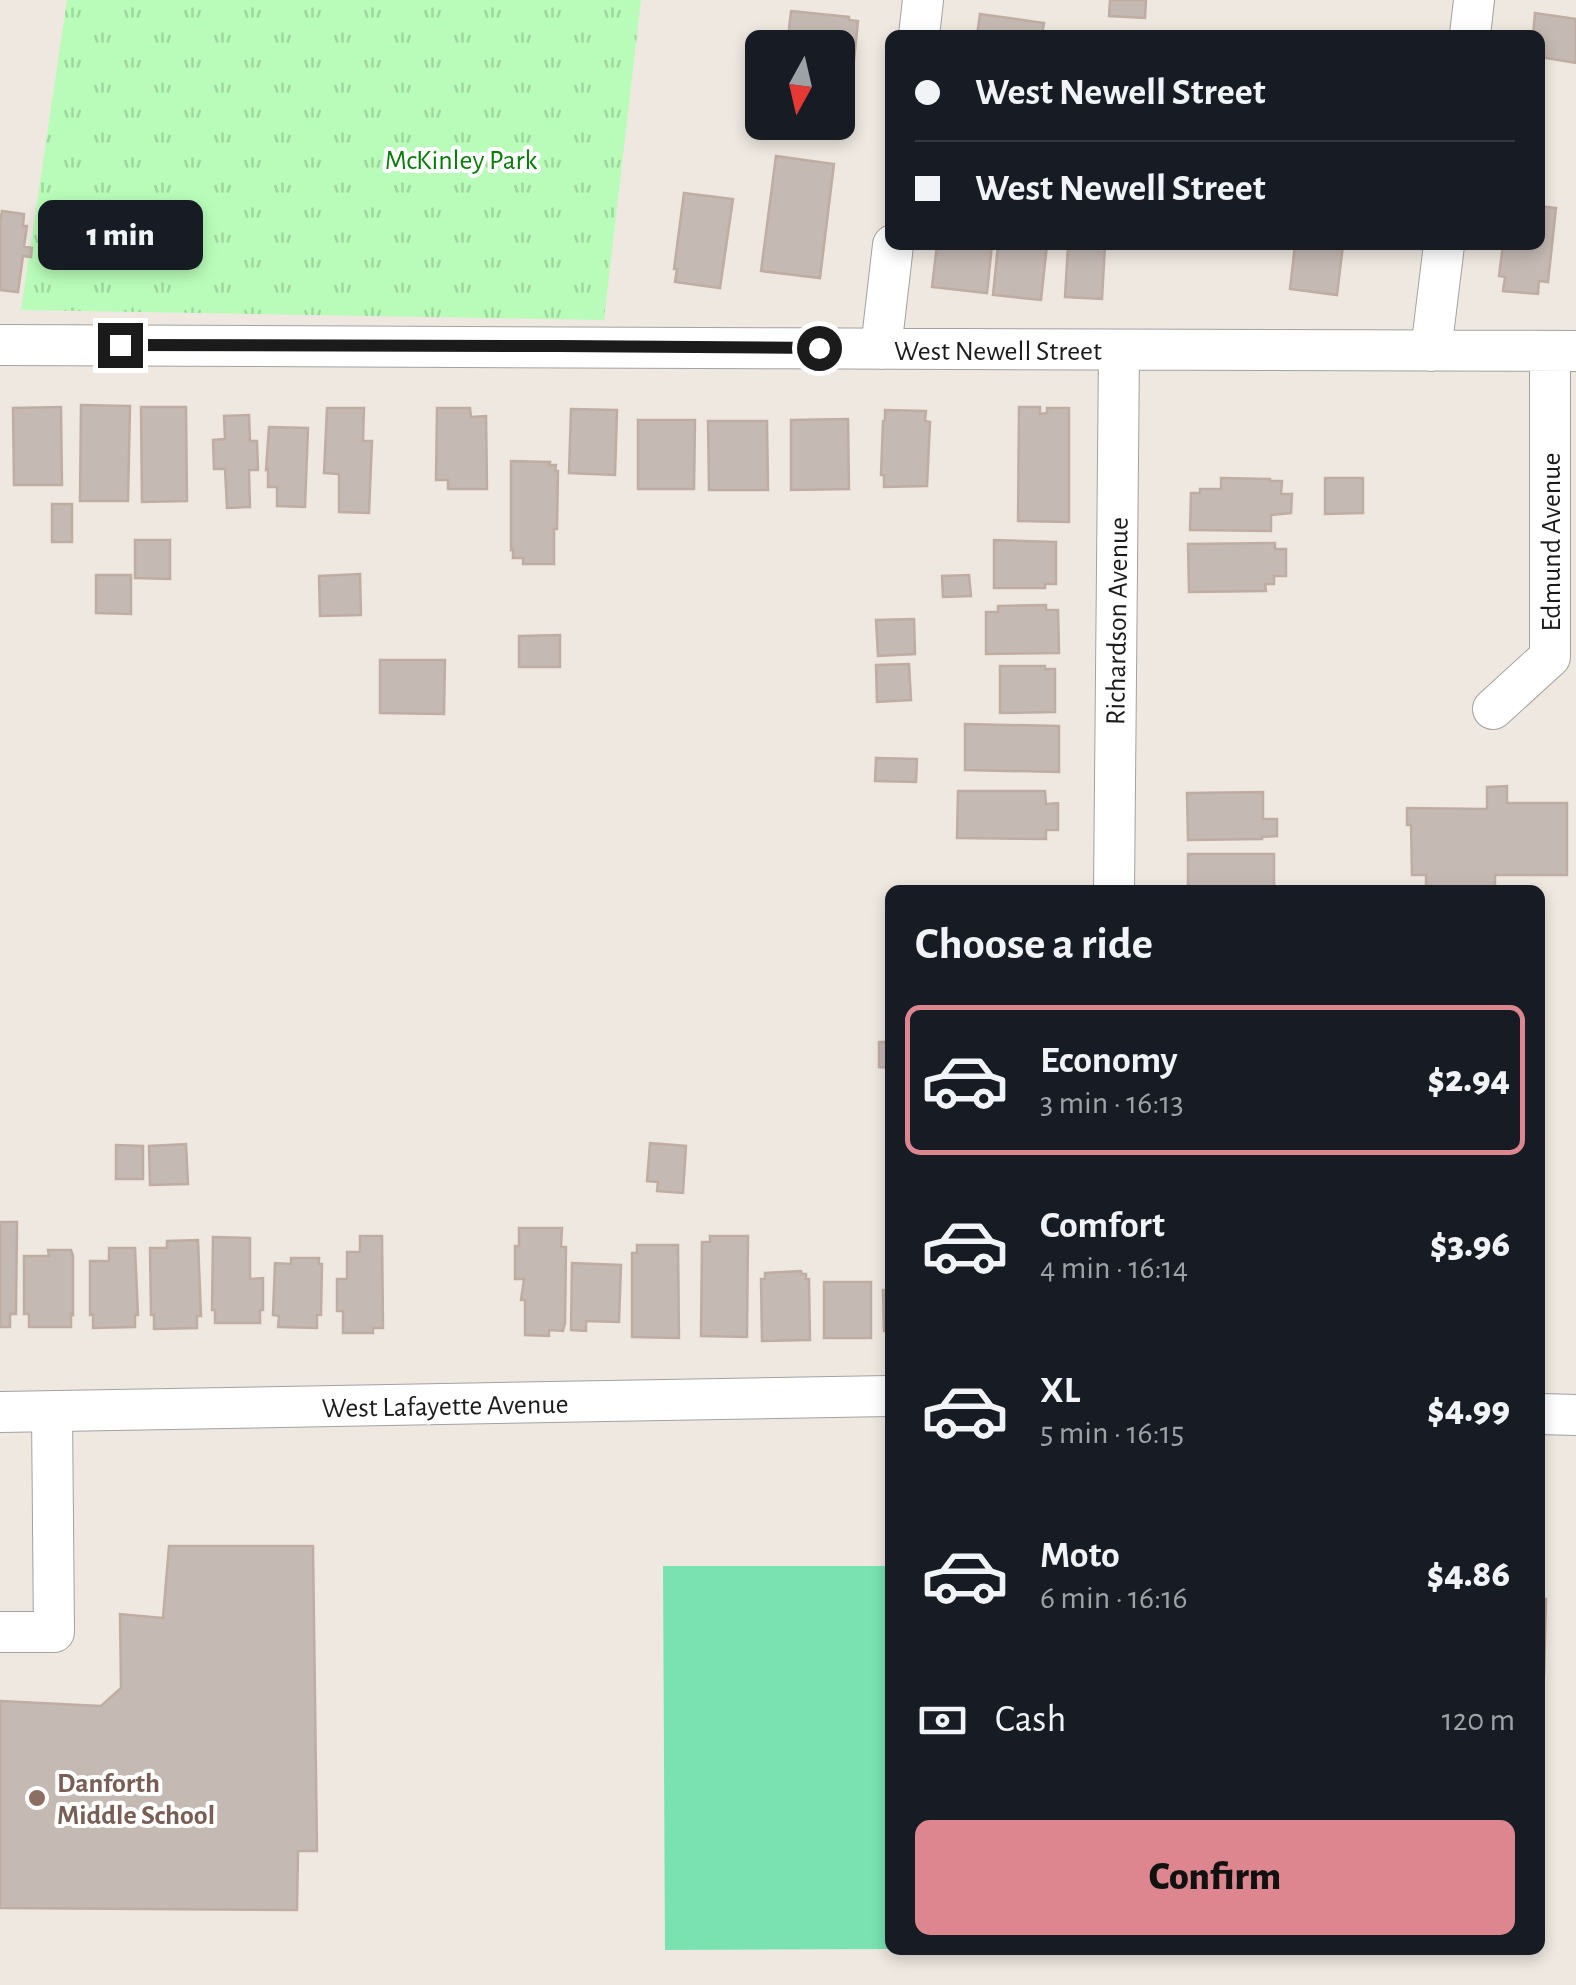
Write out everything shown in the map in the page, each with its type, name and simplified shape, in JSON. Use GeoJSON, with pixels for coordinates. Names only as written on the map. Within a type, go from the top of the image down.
{"type":"FeatureCollection","features":[{"type":"Feature","properties":{"kind":"street"},"geometry":{"type":"LineString","coordinates":[[920,30],[923,0]]}},
{"type":"Feature","properties":{"kind":"street"},"geometry":{"type":"LineString","coordinates":[[1471,30],[1474,0]]}},
{"type":"Feature","properties":{"kind":"street"},"geometry":{"type":"LineString","coordinates":[[880,349],[892,250]]}},
{"type":"Feature","properties":{"kind":"street"},"geometry":{"type":"LineString","coordinates":[[1431,352],[1443,250]]}},
{"type":"Feature","properties":{"kind":"street","name":"West Newell Street"},"geometry":{"type":"LineString","coordinates":[[0,345],[1563,351]]}},
{"type":"Feature","properties":{"kind":"street","name":"Richardson Avenue"},"geometry":{"type":"LineString","coordinates":[[1114,885],[1119,351]]}},
{"type":"Feature","properties":{"kind":"street","name":"Edmund Avenue"},"geometry":{"type":"LineString","coordinates":[[1493,709],[1550,656],[1563,351]]}},
{"type":"Feature","properties":{"kind":"street","name":"West Lafayette Avenue"},"geometry":{"type":"LineString","coordinates":[[0,1412],[885,1396]]}},
{"type":"Feature","properties":{"kind":"street"},"geometry":{"type":"LineString","coordinates":[[0,1632],[54,1632],[52,1412]]}},
{"type":"Feature","properties":{"kind":"street"},"geometry":{"type":"LineString","coordinates":[[1545,1414],[1576,1415]]}},
{"type":"Feature","properties":{"kind":"green space","name":"McKinley Park"},"geometry":{"type":"Polygon","coordinates":[[[67,0],[641,0],[604,320],[21,310],[67,0]]]}},
{"type":"Feature","properties":{"kind":"green space"},"geometry":{"type":"Polygon","coordinates":[[[663,1566],[885,1566],[885,1949],[665,1950],[663,1566]]]}},
{"type":"Feature","properties":{"kind":"building"},"geometry":{"type":"Polygon","coordinates":[[[1110,0],[1146,0],[1145,18],[1109,16],[1110,0]]]}},
{"type":"Feature","properties":{"kind":"building"},"geometry":{"type":"Polygon","coordinates":[[[791,11],[858,21],[855,50],[855,30],[789,30],[791,11]]]}},
{"type":"Feature","properties":{"kind":"building"},"geometry":{"type":"Polygon","coordinates":[[[1535,13],[1576,19],[1576,63],[1545,58],[1545,30],[1533,30],[1535,13]]]}},
{"type":"Feature","properties":{"kind":"building"},"geometry":{"type":"Polygon","coordinates":[[[980,14],[1044,23],[1043,30],[978,30],[980,14]]]}},
{"type":"Feature","properties":{"kind":"building"},"geometry":{"type":"Polygon","coordinates":[[[776,156],[834,164],[820,278],[761,271],[776,156]]]}},
{"type":"Feature","properties":{"kind":"building"},"geometry":{"type":"Polygon","coordinates":[[[684,193],[733,199],[720,288],[675,282],[684,193]]]}},
{"type":"Feature","properties":{"kind":"building"},"geometry":{"type":"Polygon","coordinates":[[[1545,207],[1556,208],[1548,282],[1539,281],[1538,294],[1503,291],[1505,277],[1499,276],[1502,250],[1545,250],[1545,207]]]}},
{"type":"Feature","properties":{"kind":"building"},"geometry":{"type":"Polygon","coordinates":[[[2,211],[24,214],[24,246],[32,248],[31,257],[23,256],[18,292],[0,290],[2,211]]]}},
{"type":"Feature","properties":{"kind":"building"},"geometry":{"type":"Polygon","coordinates":[[[936,250],[991,250],[987,293],[932,287],[936,250]]]}},
{"type":"Feature","properties":{"kind":"building"},"geometry":{"type":"Polygon","coordinates":[[[998,250],[1046,250],[1041,300],[993,295],[998,250]]]}},
{"type":"Feature","properties":{"kind":"building"},"geometry":{"type":"Polygon","coordinates":[[[1068,250],[1105,250],[1102,299],[1065,297],[1068,250]]]}},
{"type":"Feature","properties":{"kind":"building"},"geometry":{"type":"Polygon","coordinates":[[[1294,250],[1342,250],[1337,295],[1290,289],[1294,250]]]}},
{"type":"Feature","properties":{"kind":"building"},"geometry":{"type":"Polygon","coordinates":[[[81,405],[130,406],[128,501],[80,501],[81,405]]]}},
{"type":"Feature","properties":{"kind":"building"},"geometry":{"type":"Polygon","coordinates":[[[61,407],[62,485],[14,485],[13,408],[61,407]]]}},
{"type":"Feature","properties":{"kind":"building"},"geometry":{"type":"Polygon","coordinates":[[[141,407],[186,407],[187,501],[142,502],[141,407]]]}},
{"type":"Feature","properties":{"kind":"building"},"geometry":{"type":"Polygon","coordinates":[[[1019,407],[1040,407],[1040,414],[1047,413],[1047,408],[1069,408],[1069,522],[1018,521],[1019,407]]]}},
{"type":"Feature","properties":{"kind":"building"},"geometry":{"type":"Polygon","coordinates":[[[327,408],[364,408],[363,441],[372,441],[369,513],[339,512],[339,474],[324,473],[327,408]]]}},
{"type":"Feature","properties":{"kind":"building"},"geometry":{"type":"Polygon","coordinates":[[[437,408],[470,408],[471,417],[486,416],[487,489],[448,489],[448,480],[436,480],[437,408]]]}},
{"type":"Feature","properties":{"kind":"building"},"geometry":{"type":"Polygon","coordinates":[[[571,409],[617,410],[615,475],[569,473],[571,409]]]}},
{"type":"Feature","properties":{"kind":"building"},"geometry":{"type":"Polygon","coordinates":[[[885,410],[926,411],[925,421],[930,422],[927,486],[884,487],[881,475],[885,410]]]}},
{"type":"Feature","properties":{"kind":"building"},"geometry":{"type":"Polygon","coordinates":[[[249,415],[250,441],[257,441],[258,470],[249,470],[250,507],[227,508],[225,469],[214,469],[213,440],[225,439],[224,416],[249,415]]]}},
{"type":"Feature","properties":{"kind":"building"},"geometry":{"type":"Polygon","coordinates":[[[848,419],[849,489],[791,490],[791,420],[848,419]]]}},
{"type":"Feature","properties":{"kind":"building"},"geometry":{"type":"Polygon","coordinates":[[[638,420],[695,420],[694,489],[638,489],[638,420]]]}},
{"type":"Feature","properties":{"kind":"building"},"geometry":{"type":"Polygon","coordinates":[[[708,421],[767,421],[768,490],[709,490],[708,421]]]}},
{"type":"Feature","properties":{"kind":"building"},"geometry":{"type":"Polygon","coordinates":[[[269,427],[308,428],[305,507],[277,506],[277,487],[268,487],[269,427]]]}},
{"type":"Feature","properties":{"kind":"building"},"geometry":{"type":"Polygon","coordinates":[[[511,461],[556,465],[554,564],[523,564],[523,558],[513,558],[511,461]]]}},
{"type":"Feature","properties":{"kind":"building"},"geometry":{"type":"Polygon","coordinates":[[[1221,478],[1282,481],[1281,494],[1292,494],[1291,513],[1271,515],[1271,531],[1190,530],[1191,493],[1221,489],[1221,478]]]}},
{"type":"Feature","properties":{"kind":"building"},"geometry":{"type":"Polygon","coordinates":[[[1325,478],[1363,478],[1363,513],[1325,514],[1325,478]]]}},
{"type":"Feature","properties":{"kind":"building"},"geometry":{"type":"Polygon","coordinates":[[[52,504],[72,504],[72,542],[52,542],[52,504]]]}},
{"type":"Feature","properties":{"kind":"building"},"geometry":{"type":"Polygon","coordinates":[[[135,540],[170,540],[170,579],[135,578],[135,540]]]}},
{"type":"Feature","properties":{"kind":"building"},"geometry":{"type":"Polygon","coordinates":[[[994,540],[1056,542],[1056,584],[1045,584],[1045,588],[994,588],[994,540]]]}},
{"type":"Feature","properties":{"kind":"building"},"geometry":{"type":"Polygon","coordinates":[[[1275,543],[1275,549],[1286,549],[1286,576],[1274,576],[1274,584],[1265,584],[1266,591],[1189,592],[1188,544],[1275,543]]]}},
{"type":"Feature","properties":{"kind":"building"},"geometry":{"type":"Polygon","coordinates":[[[360,574],[361,615],[320,616],[319,576],[360,574]]]}},
{"type":"Feature","properties":{"kind":"building"},"geometry":{"type":"Polygon","coordinates":[[[96,575],[131,575],[131,614],[96,613],[96,575]]]}},
{"type":"Feature","properties":{"kind":"building"},"geometry":{"type":"Polygon","coordinates":[[[969,575],[971,596],[943,597],[942,576],[969,575]]]}},
{"type":"Feature","properties":{"kind":"building"},"geometry":{"type":"Polygon","coordinates":[[[1046,605],[1046,610],[1058,610],[1059,653],[986,654],[986,612],[998,612],[998,606],[1046,605]]]}},
{"type":"Feature","properties":{"kind":"building"},"geometry":{"type":"Polygon","coordinates":[[[914,619],[915,654],[878,656],[876,620],[914,619]]]}},
{"type":"Feature","properties":{"kind":"building"},"geometry":{"type":"Polygon","coordinates":[[[560,635],[560,667],[519,667],[519,636],[560,635]]]}},
{"type":"Feature","properties":{"kind":"building"},"geometry":{"type":"Polygon","coordinates":[[[380,660],[445,660],[444,714],[380,713],[380,660]]]}},
{"type":"Feature","properties":{"kind":"building"},"geometry":{"type":"Polygon","coordinates":[[[909,664],[911,700],[877,702],[876,665],[909,664]]]}},
{"type":"Feature","properties":{"kind":"building"},"geometry":{"type":"Polygon","coordinates":[[[1000,666],[1055,669],[1055,712],[1000,713],[1000,666]]]}},
{"type":"Feature","properties":{"kind":"building"},"geometry":{"type":"Polygon","coordinates":[[[965,724],[1059,726],[1059,772],[965,770],[965,724]]]}},
{"type":"Feature","properties":{"kind":"building"},"geometry":{"type":"Polygon","coordinates":[[[876,758],[917,759],[916,782],[875,781],[876,758]]]}},
{"type":"Feature","properties":{"kind":"building"},"geometry":{"type":"Polygon","coordinates":[[[1507,786],[1507,803],[1567,803],[1567,875],[1495,875],[1495,885],[1426,885],[1426,875],[1412,875],[1407,808],[1487,809],[1487,787],[1507,786]]]}},
{"type":"Feature","properties":{"kind":"building"},"geometry":{"type":"Polygon","coordinates":[[[958,791],[1045,791],[1046,804],[1058,803],[1058,830],[1046,830],[1046,839],[957,838],[958,791]]]}},
{"type":"Feature","properties":{"kind":"building"},"geometry":{"type":"Polygon","coordinates":[[[1263,792],[1263,819],[1277,819],[1277,836],[1188,840],[1187,793],[1263,792]]]}},
{"type":"Feature","properties":{"kind":"building"},"geometry":{"type":"Polygon","coordinates":[[[1188,854],[1274,854],[1274,885],[1188,885],[1188,854]]]}},
{"type":"Feature","properties":{"kind":"building"},"geometry":{"type":"Polygon","coordinates":[[[879,1042],[885,1042],[885,1068],[879,1067],[879,1042]]]}},
{"type":"Feature","properties":{"kind":"building"},"geometry":{"type":"Polygon","coordinates":[[[650,1143],[686,1146],[683,1193],[657,1191],[658,1182],[647,1181],[650,1143]]]}},
{"type":"Feature","properties":{"kind":"building"},"geometry":{"type":"Polygon","coordinates":[[[186,1144],[188,1184],[150,1185],[149,1146],[186,1144]]]}},
{"type":"Feature","properties":{"kind":"building"},"geometry":{"type":"Polygon","coordinates":[[[116,1145],[143,1146],[143,1179],[116,1179],[116,1145]]]}},
{"type":"Feature","properties":{"kind":"building"},"geometry":{"type":"Polygon","coordinates":[[[0,1222],[17,1222],[16,1314],[10,1314],[10,1327],[0,1327],[0,1222]]]}},
{"type":"Feature","properties":{"kind":"building"},"geometry":{"type":"Polygon","coordinates":[[[519,1228],[562,1228],[561,1247],[566,1247],[565,1323],[563,1331],[549,1330],[549,1336],[525,1335],[525,1300],[521,1300],[524,1279],[515,1279],[519,1228]]]}},
{"type":"Feature","properties":{"kind":"building"},"geometry":{"type":"Polygon","coordinates":[[[360,1236],[382,1236],[383,1328],[373,1328],[373,1333],[343,1333],[343,1311],[337,1311],[337,1279],[347,1279],[347,1252],[360,1252],[360,1236]]]}},
{"type":"Feature","properties":{"kind":"building"},"geometry":{"type":"Polygon","coordinates":[[[710,1236],[748,1236],[747,1337],[701,1336],[702,1242],[710,1242],[710,1236]]]}},
{"type":"Feature","properties":{"kind":"building"},"geometry":{"type":"Polygon","coordinates":[[[213,1237],[250,1238],[250,1279],[263,1278],[260,1323],[215,1323],[213,1237]]]}},
{"type":"Feature","properties":{"kind":"building"},"geometry":{"type":"Polygon","coordinates":[[[198,1240],[201,1316],[197,1316],[197,1328],[154,1329],[150,1248],[167,1248],[167,1241],[198,1240]]]}},
{"type":"Feature","properties":{"kind":"building"},"geometry":{"type":"Polygon","coordinates":[[[637,1245],[678,1245],[679,1338],[632,1337],[632,1253],[637,1253],[637,1245]]]}},
{"type":"Feature","properties":{"kind":"building"},"geometry":{"type":"Polygon","coordinates":[[[109,1248],[135,1248],[135,1327],[93,1328],[90,1261],[109,1261],[109,1248]]]}},
{"type":"Feature","properties":{"kind":"building"},"geometry":{"type":"Polygon","coordinates":[[[48,1250],[71,1250],[73,1256],[71,1327],[29,1327],[29,1314],[24,1314],[24,1256],[49,1256],[48,1250]]]}},
{"type":"Feature","properties":{"kind":"building"},"geometry":{"type":"Polygon","coordinates":[[[291,1258],[319,1258],[322,1264],[317,1328],[278,1327],[279,1316],[273,1315],[275,1263],[291,1264],[291,1258]]]}},
{"type":"Feature","properties":{"kind":"building"},"geometry":{"type":"Polygon","coordinates":[[[572,1263],[621,1265],[619,1322],[586,1321],[586,1331],[571,1330],[572,1263]]]}},
{"type":"Feature","properties":{"kind":"building"},"geometry":{"type":"Polygon","coordinates":[[[801,1271],[809,1279],[810,1340],[762,1341],[761,1279],[765,1279],[765,1273],[801,1271]]]}},
{"type":"Feature","properties":{"kind":"building"},"geometry":{"type":"Polygon","coordinates":[[[824,1282],[871,1282],[871,1338],[824,1338],[824,1282]]]}},
{"type":"Feature","properties":{"kind":"building"},"geometry":{"type":"Polygon","coordinates":[[[169,1546],[313,1546],[317,1851],[298,1851],[297,1910],[0,1908],[0,1701],[101,1706],[121,1688],[120,1614],[163,1618],[169,1546]]]}},
{"type":"Feature","properties":{"kind":"place","name":"Danforth Middle School"},"geometry":{"type":"Point","coordinates":[37,1798]}},
{"type":"Feature","properties":{"kind":"route"},"geometry":{"type":"LineString","coordinates":[[120,345],[819,348]]}}]}
